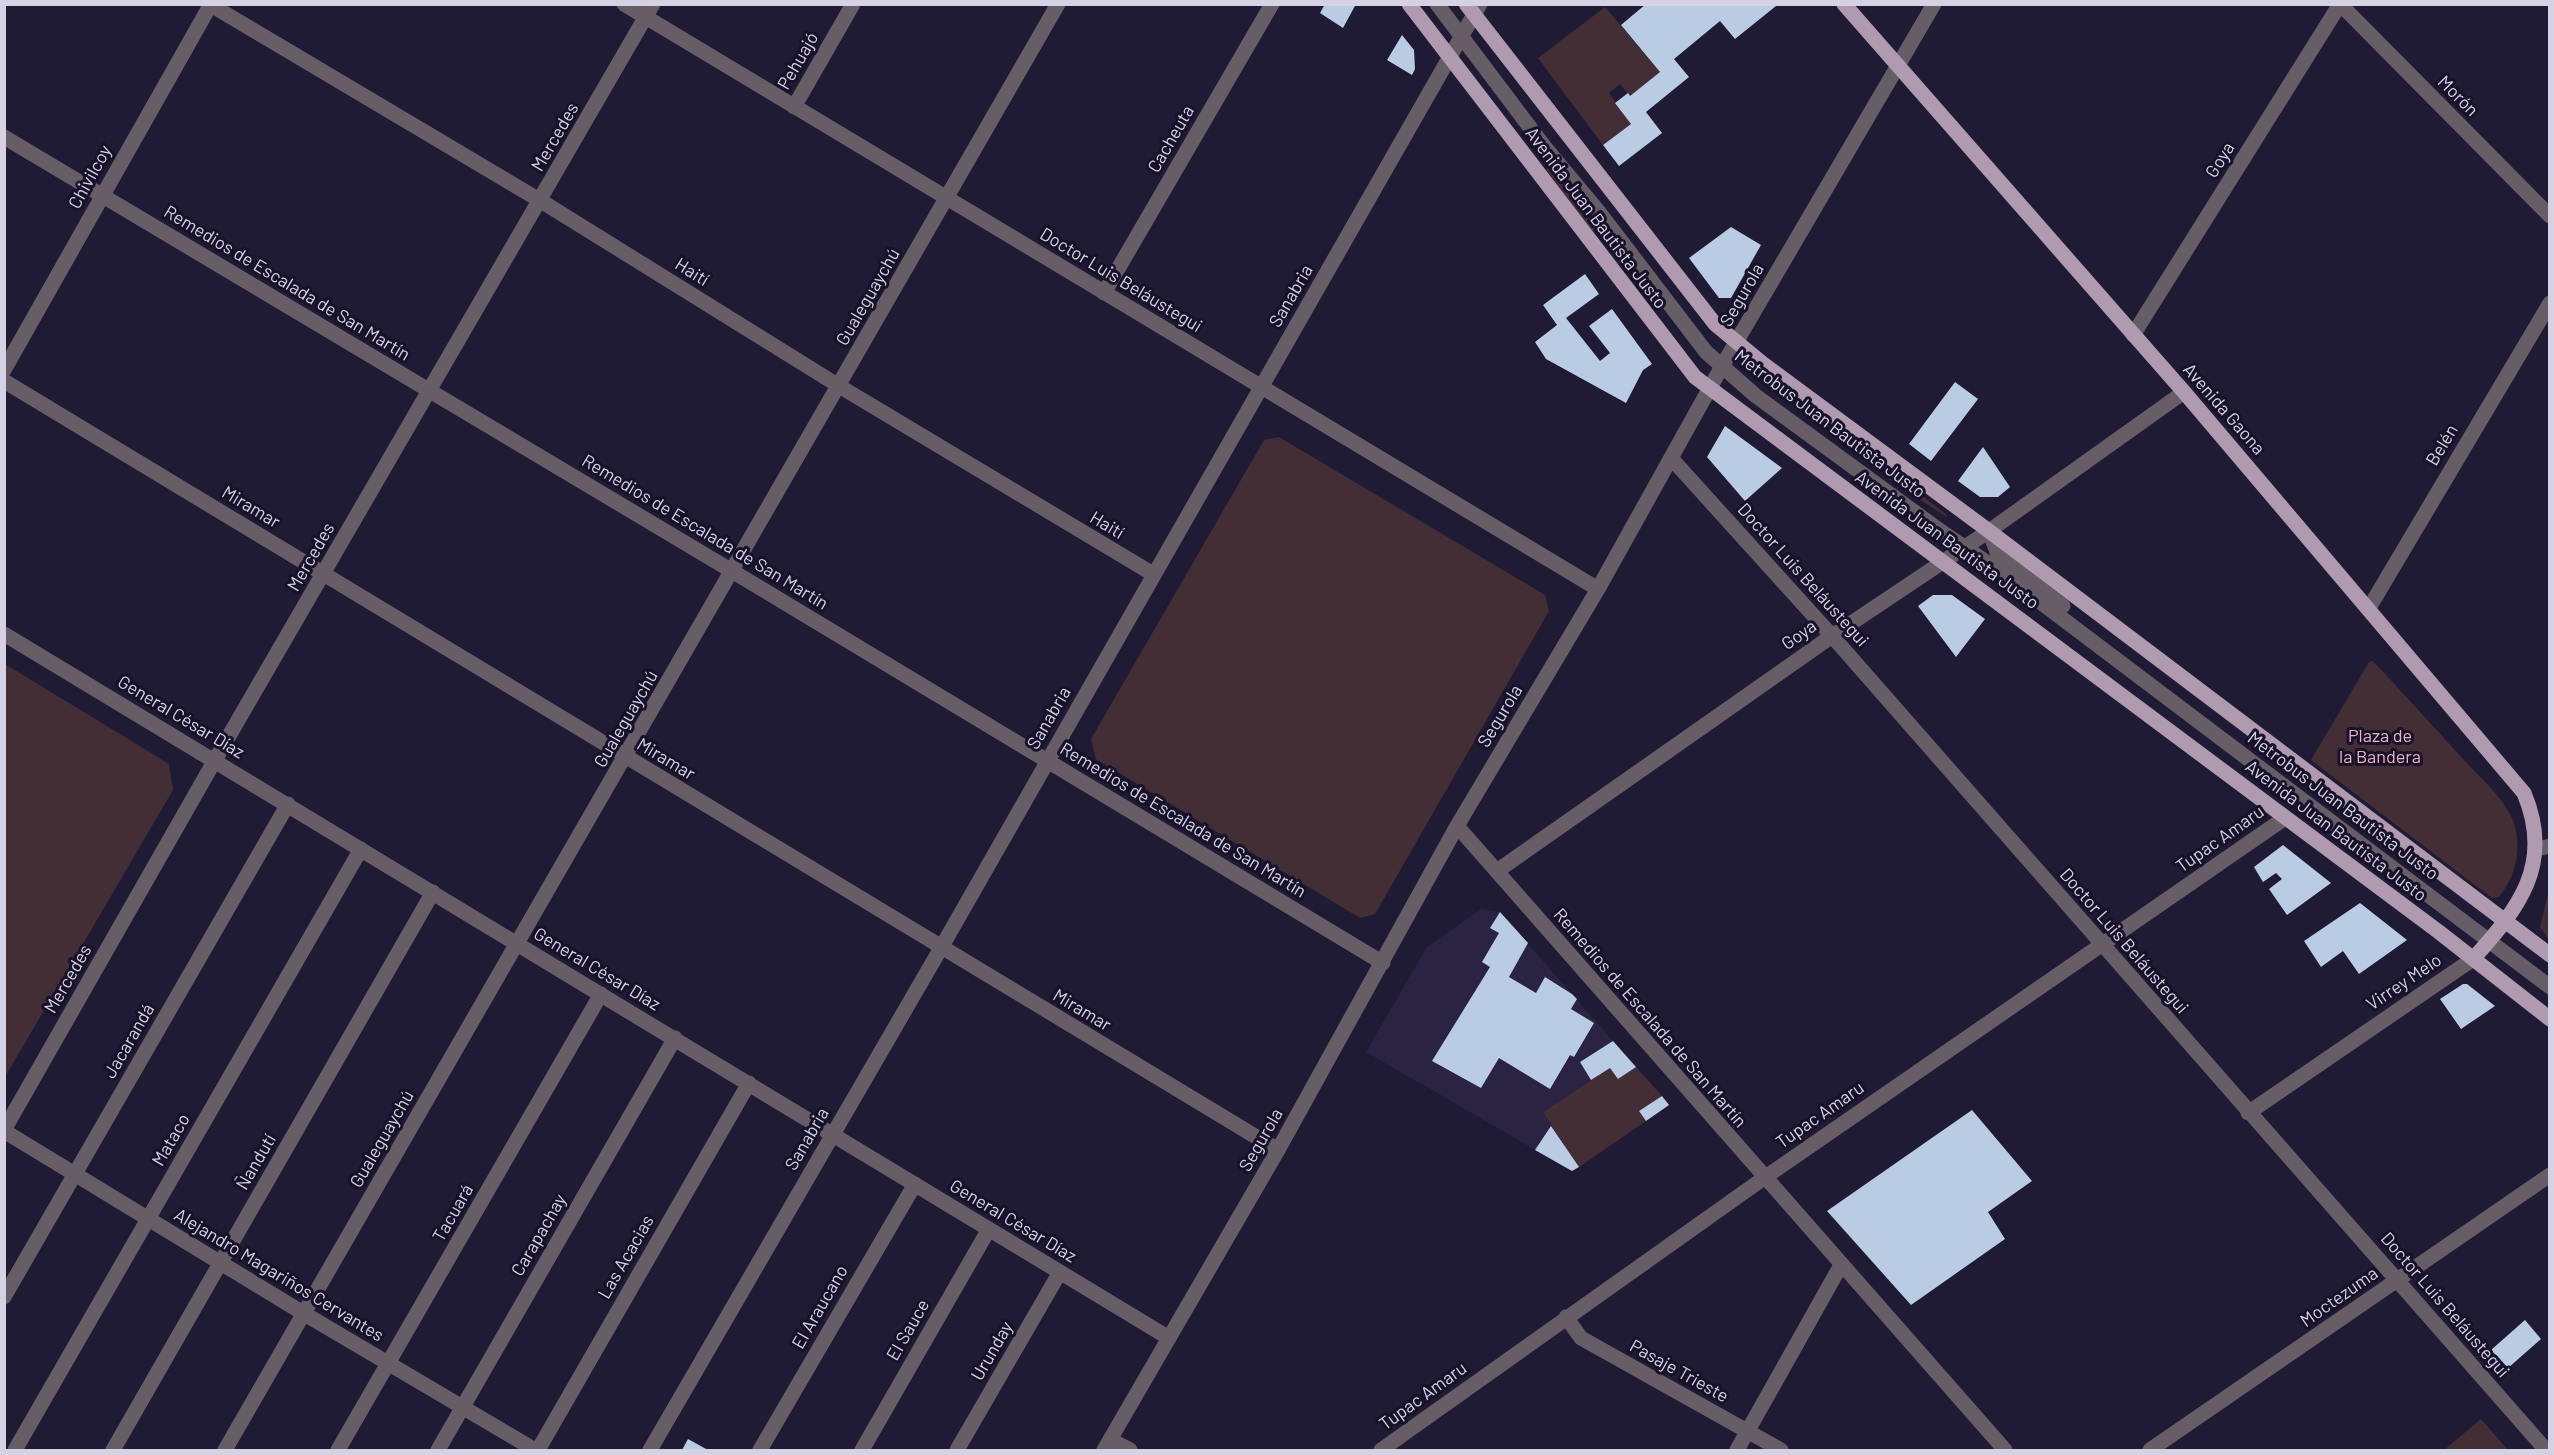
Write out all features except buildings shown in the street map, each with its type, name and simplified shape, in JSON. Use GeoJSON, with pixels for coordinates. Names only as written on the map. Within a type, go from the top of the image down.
{"type":"FeatureCollection","features":[{"type":"Feature","properties":{"kind":"main road","name":"Avenida Juan Bautista Justo"},"geometry":{"type":"LineString","coordinates":[[1409,4],[1687,369],[1710,389],[2550,1018]]}},
{"type":"Feature","properties":{"kind":"main road","name":"Avenida Gaona"},"geometry":{"type":"LineString","coordinates":[[1844,4],[2184,392],[2524,793],[2545,847]]}},
{"type":"Feature","properties":{"kind":"main road","name":"Avenida Juan Bautista Justo"},"geometry":{"type":"LineString","coordinates":[[1474,8],[1715,324],[2550,955]]}},
{"type":"Feature","properties":{"kind":"main road","name":"Virrey Melo"},"geometry":{"type":"LineString","coordinates":[[2473,959],[2520,904],[2531,885],[2545,847]]}},
{"type":"Feature","properties":{"kind":"street","name":"Doctor Luis Beláustegui"},"geometry":{"type":"LineString","coordinates":[[624,4],[649,11],[794,107],[1598,589]]}},
{"type":"Feature","properties":{"kind":"street","name":"Pehuajó"},"geometry":{"type":"LineString","coordinates":[[794,107],[854,4]]}},
{"type":"Feature","properties":{"kind":"street","name":"Gualeguaychú"},"geometry":{"type":"LineString","coordinates":[[225,1450],[626,758],[1058,4]]}},
{"type":"Feature","properties":{"kind":"street","name":"Cacheuta"},"geometry":{"type":"LineString","coordinates":[[1104,293],[1272,4]]}},
{"type":"Feature","properties":{"kind":"street","name":"Metrobus Juan Bautista Justo"},"geometry":{"type":"LineString","coordinates":[[1437,4],[1544,146],[1599,212],[1706,352],[1722,368],[1806,434],[1965,547],[2550,987]]}},
{"type":"Feature","properties":{"kind":"street","name":"Segurola"},"geometry":{"type":"LineString","coordinates":[[1107,1445],[1278,1150],[1457,826],[1598,589],[1722,368],[1934,4]]}},
{"type":"Feature","properties":{"kind":"street","name":"Chivilcoy"},"geometry":{"type":"LineString","coordinates":[[4,370],[211,5]]}},
{"type":"Feature","properties":{"kind":"street","name":"Haití"},"geometry":{"type":"LineString","coordinates":[[211,5],[541,201],[839,386],[1153,574]]}},
{"type":"Feature","properties":{"kind":"street","name":"Morón"},"geometry":{"type":"LineString","coordinates":[[2340,5],[2550,216]]}},
{"type":"Feature","properties":{"kind":"street","name":"Goya"},"geometry":{"type":"LineString","coordinates":[[2133,335],[2340,5]]}},
{"type":"Feature","properties":{"kind":"street","name":"Sanabria"},"geometry":{"type":"LineString","coordinates":[[650,1450],[941,948],[1153,574],[1450,59],[1474,8]]}},
{"type":"Feature","properties":{"kind":"street","name":"Mercedes"},"geometry":{"type":"LineString","coordinates":[[4,1131],[215,760],[541,201],[649,11]]}},
{"type":"Feature","properties":{"kind":"street","name":"Remedios de Escalada de San Martín"},"geometry":{"type":"LineString","coordinates":[[4,137],[1383,963]]}},
{"type":"Feature","properties":{"kind":"street","name":"Belén"},"geometry":{"type":"LineString","coordinates":[[2369,608],[2550,303]]}},
{"type":"Feature","properties":{"kind":"street","name":"Miramar"},"geometry":{"type":"LineString","coordinates":[[4,381],[1278,1150]]}},
{"type":"Feature","properties":{"kind":"street","name":"Goya"},"geometry":{"type":"LineString","coordinates":[[1497,871],[1832,636],[1989,531],[2184,392]]}},
{"type":"Feature","properties":{"kind":"street","name":"Doctor Luis Beláustegui"},"geometry":{"type":"LineString","coordinates":[[1671,458],[1832,636],[2248,1113],[2547,1450]]}},
{"type":"Feature","properties":{"kind":"street","name":"Metrobus Juan Bautista Justo"},"geometry":{"type":"LineString","coordinates":[[1989,531],[2000,557],[2080,620],[2113,658]]}},
{"type":"Feature","properties":{"kind":"street","name":"General César Díaz"},"geometry":{"type":"LineString","coordinates":[[4,634],[1169,1338]]}},
{"type":"Feature","properties":{"kind":"street","name":"Jacarandá"},"geometry":{"type":"LineString","coordinates":[[4,1296],[288,804]]}},
{"type":"Feature","properties":{"kind":"street","name":"Tupac Amaru"},"geometry":{"type":"LineString","coordinates":[[1381,1450],[1764,1178],[2285,818]]}},
{"type":"Feature","properties":{"kind":"street","name":"Remedios de Escalada de San Martín"},"geometry":{"type":"LineString","coordinates":[[1457,826],[2005,1450]]}},
{"type":"Feature","properties":{"kind":"street","name":"Mataco"},"geometry":{"type":"LineString","coordinates":[[15,1450],[361,849]]}},
{"type":"Feature","properties":{"kind":"street","name":"Ñandutí"},"geometry":{"type":"LineString","coordinates":[[113,1450],[433,892]]}},
{"type":"Feature","properties":{"kind":"street","name":"Virrey Melo"},"geometry":{"type":"LineString","coordinates":[[2248,1113],[2473,959]]}},
{"type":"Feature","properties":{"kind":"street","name":"Tacuará"},"geometry":{"type":"LineString","coordinates":[[338,1450],[601,994]]}},
{"type":"Feature","properties":{"kind":"street","name":"Carapachay"},"geometry":{"type":"LineString","coordinates":[[438,1450],[675,1038]]}},
{"type":"Feature","properties":{"kind":"street","name":"Las Acacias"},"geometry":{"type":"LineString","coordinates":[[536,1450],[749,1083]]}},
{"type":"Feature","properties":{"kind":"street","name":"Alejandro Magariños Cervantes"},"geometry":{"type":"LineString","coordinates":[[4,1131],[388,1364],[536,1450]]}},
{"type":"Feature","properties":{"kind":"street","name":"Moctezuma"},"geometry":{"type":"LineString","coordinates":[[2150,1450],[2550,1175]]}},
{"type":"Feature","properties":{"kind":"street","name":"El Araucano"},"geometry":{"type":"LineString","coordinates":[[760,1450],[915,1184]]}},
{"type":"Feature","properties":{"kind":"street","name":"El Sauce"},"geometry":{"type":"LineString","coordinates":[[862,1450],[989,1229]]}},
{"type":"Feature","properties":{"kind":"street"},"geometry":{"type":"LineString","coordinates":[[1737,1450],[1841,1265]]}},
{"type":"Feature","properties":{"kind":"street","name":"Urunday"},"geometry":{"type":"LineString","coordinates":[[957,1450],[1060,1272]]}},
{"type":"Feature","properties":{"kind":"street","name":"Pasaje Trieste"},"geometry":{"type":"LineString","coordinates":[[1566,1317],[1581,1338],[1781,1450]]}},
{"type":"Feature","properties":{"kind":"street"},"geometry":{"type":"LineString","coordinates":[[1107,1445],[1130,1450]]}},
{"type":"Feature","properties":{"kind":"shaded area"},"geometry":{"type":"Polygon","coordinates":[[[1481,909],[1500,912],[1669,1105],[1572,1171],[1366,1052],[1427,947],[1481,909]]]}},
{"type":"Feature","properties":{"kind":"green space"},"geometry":{"type":"Polygon","coordinates":[[[1605,7],[1660,72],[1630,96],[1620,84],[1609,93],[1631,124],[1603,145],[1538,58],[1605,7]]]}},
{"type":"Feature","properties":{"kind":"green space"},"geometry":{"type":"Polygon","coordinates":[[[1549,167],[1597,227],[1592,232],[1546,169],[1549,167]]]}},
{"type":"Feature","properties":{"kind":"green space"},"geometry":{"type":"Polygon","coordinates":[[[1279,437],[1545,595],[1549,611],[1375,914],[1360,918],[1096,759],[1091,739],[1264,440],[1279,437]]]}},
{"type":"Feature","properties":{"kind":"green space"},"geometry":{"type":"Polygon","coordinates":[[[1889,471],[1946,514],[1947,517],[1885,477],[1889,471]]]}},
{"type":"Feature","properties":{"kind":"green space","name":"Plaza de la Bandera"},"geometry":{"type":"Polygon","coordinates":[[[2373,661],[2492,789],[2510,814],[2516,833],[2516,862],[2510,880],[2499,897],[2492,898],[2311,760],[2369,662],[2373,661]]]}},
{"type":"Feature","properties":{"kind":"green space"},"geometry":{"type":"Polygon","coordinates":[[[5,664],[169,764],[173,790],[5,1077],[5,664]]]}},
{"type":"Feature","properties":{"kind":"green space"},"geometry":{"type":"Polygon","coordinates":[[[2549,890],[2549,940],[2540,927],[2549,890]]]}},
{"type":"Feature","properties":{"kind":"green space"},"geometry":{"type":"Polygon","coordinates":[[[1636,1067],[1662,1096],[1639,1111],[1646,1121],[1579,1167],[1543,1112],[1610,1068],[1618,1079],[1636,1067]]]}},
{"type":"Feature","properties":{"kind":"green space"},"geometry":{"type":"Polygon","coordinates":[[[2481,1419],[2508,1450],[2444,1450],[2481,1419]]]}}]}
